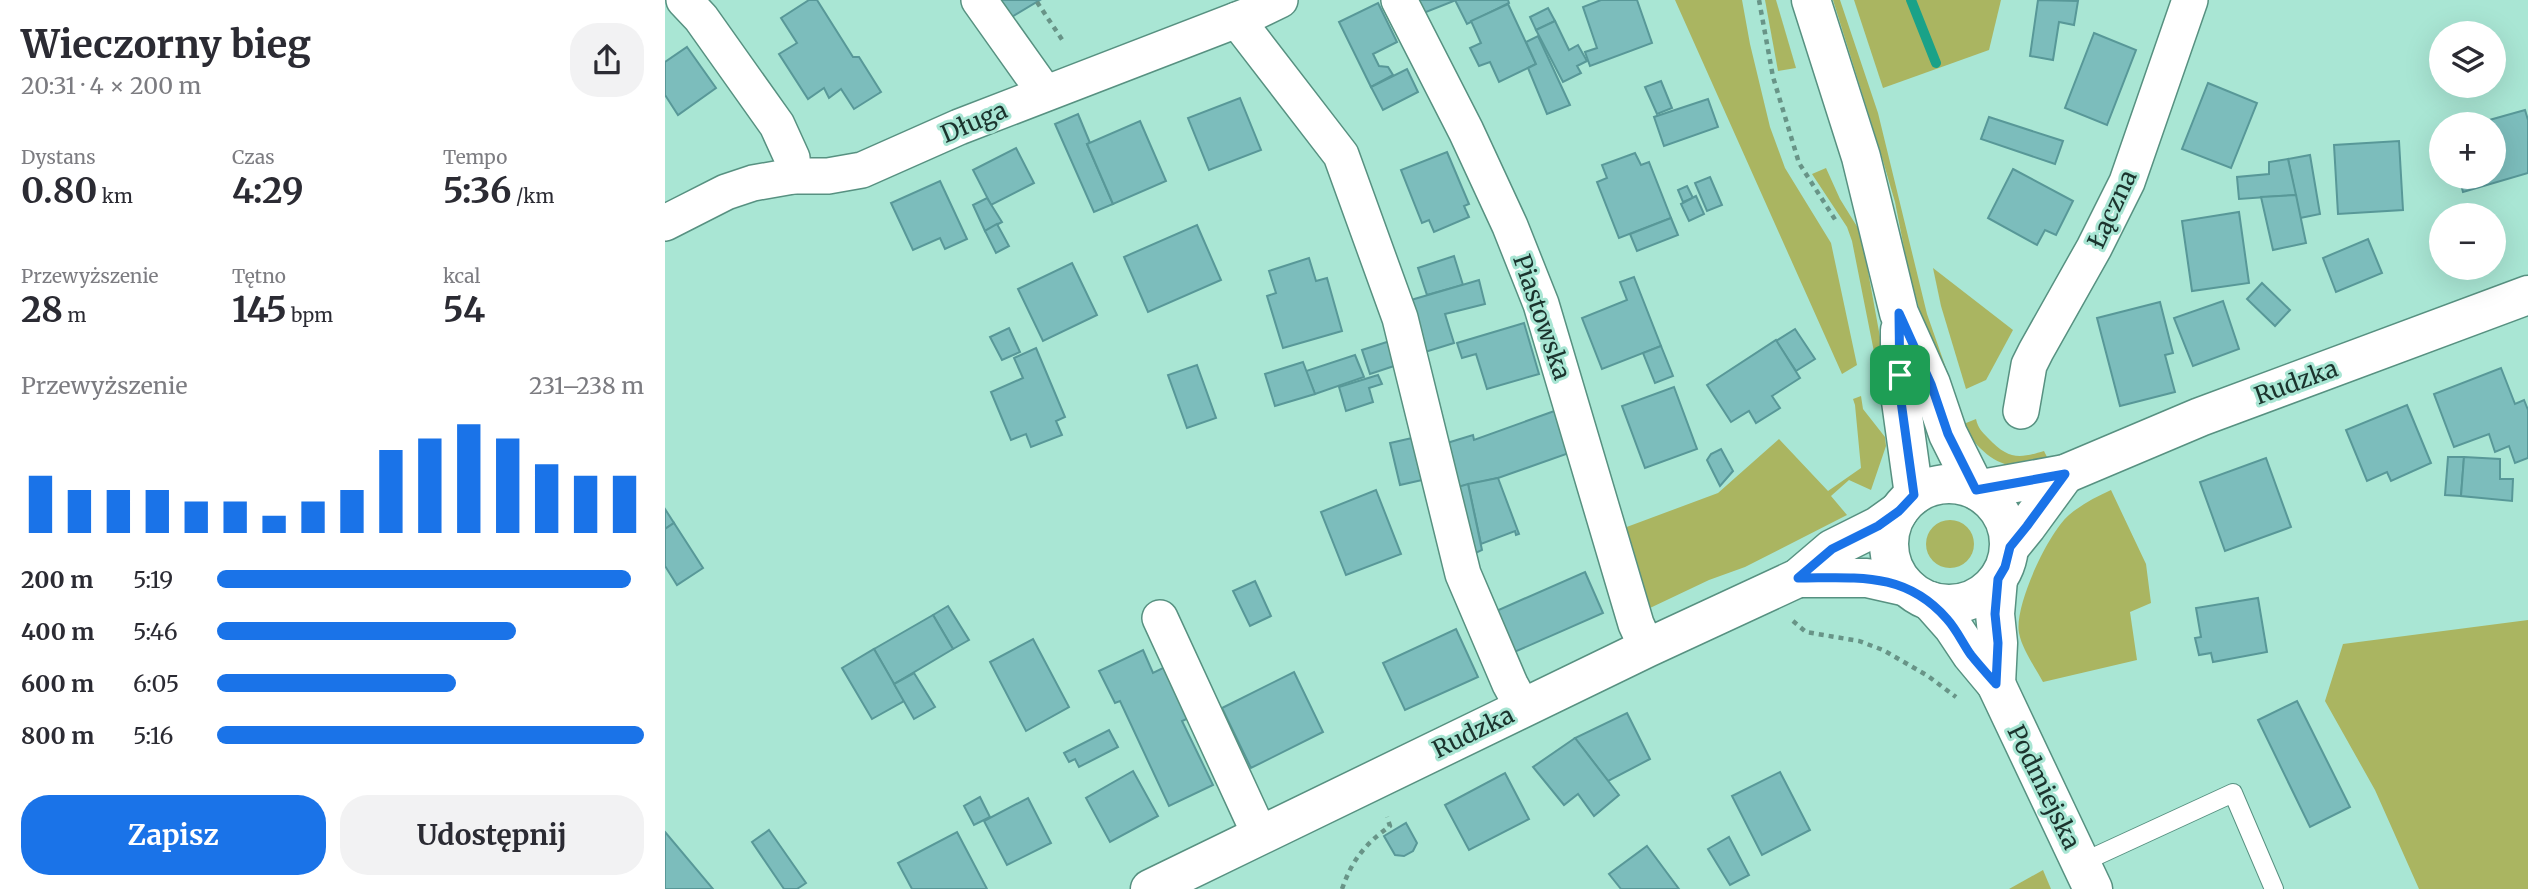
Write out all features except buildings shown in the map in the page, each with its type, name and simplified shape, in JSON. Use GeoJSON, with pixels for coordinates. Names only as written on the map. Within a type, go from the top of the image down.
{"type":"FeatureCollection","features":[{"type":"Feature","properties":{"kind":"main road"},"geometry":{"type":"LineString","coordinates":[[1811,0],[1861,157],[1899,313],[1931,384],[1951,442],[1976,490]]}},
{"type":"Feature","properties":{"kind":"main road","name":"Rudzka"},"geometry":{"type":"LineString","coordinates":[[1976,490],[2065,474],[2200,417],[2528,295]]}},
{"type":"Feature","properties":{"kind":"main road"},"geometry":{"type":"LineString","coordinates":[[1899,313],[1906,503]]}},
{"type":"Feature","properties":{"kind":"main road"},"geometry":{"type":"LineString","coordinates":[[2004,563],[2008,532],[1999,510],[1976,490],[1957,484],[1941,484],[1906,503],[1891,527],[1889,552],[1896,573],[1919,594],[1947,604],[1968,602],[1985,593],[2004,563],[2027,526],[2065,474]]}},
{"type":"Feature","properties":{"kind":"main road","name":"Rudzka"},"geometry":{"type":"LineString","coordinates":[[1150,889],[1647,648],[1798,578],[1832,549],[1878,526],[1906,503]]}},
{"type":"Feature","properties":{"kind":"main road","name":"Podmiejska"},"geometry":{"type":"LineString","coordinates":[[1982,690],[1998,643],[1995,614],[2004,563]]}},
{"type":"Feature","properties":{"kind":"main road","name":"Rudzka"},"geometry":{"type":"LineString","coordinates":[[1798,578],[1867,578],[1919,594]]}},
{"type":"Feature","properties":{"kind":"main road","name":"Podmiejska"},"geometry":{"type":"LineString","coordinates":[[1919,594],[1953,627],[1971,654],[1982,690],[2087,876]]}},
{"type":"Feature","properties":{"kind":"street"},"geometry":{"type":"LineString","coordinates":[[684,0],[701,18],[777,125],[792,158],[793,176]]}},
{"type":"Feature","properties":{"kind":"street"},"geometry":{"type":"LineString","coordinates":[[979,0],[1045,93]]}},
{"type":"Feature","properties":{"kind":"street","name":"Długa"},"geometry":{"type":"LineString","coordinates":[[665,223],[726,192],[753,183],[793,176],[828,176],[862,170],[959,127],[1240,12],[1280,0]]}},
{"type":"Feature","properties":{"kind":"street","name":"Piastowska"},"geometry":{"type":"LineString","coordinates":[[1399,0],[1466,131],[1510,226],[1541,304],[1636,624],[1647,648]]}},
{"type":"Feature","properties":{"kind":"street","name":"Łączna"},"geometry":{"type":"LineString","coordinates":[[2021,411],[2029,365],[2127,182],[2190,0]]}},
{"type":"Feature","properties":{"kind":"street"},"geometry":{"type":"LineString","coordinates":[[1240,12],[1341,155],[1399,318],[1463,574],[1523,708]]}},
{"type":"Feature","properties":{"kind":"street"},"geometry":{"type":"LineString","coordinates":[[1160,618],[1260,835]]}},
{"type":"Feature","properties":{"kind":"lane"},"geometry":{"type":"LineString","coordinates":[[2087,876],[2233,793],[2274,889]]}},
{"type":"Feature","properties":{"kind":"path"},"geometry":{"type":"LineString","coordinates":[[1759,0],[1773,77],[1799,163],[1837,224]]}},
{"type":"Feature","properties":{"kind":"path"},"geometry":{"type":"LineString","coordinates":[[1037,2],[1063,41]]}},
{"type":"Feature","properties":{"kind":"path"},"geometry":{"type":"LineString","coordinates":[[1786,614],[1806,632],[1859,641],[1883,650],[1929,676],[1953,696],[1982,690]]}},
{"type":"Feature","properties":{"kind":"path"},"geometry":{"type":"LineString","coordinates":[[1342,889],[1351,865],[1373,839],[1389,826],[1384,809]]}},
{"type":"Feature","properties":{"kind":"green space"},"geometry":{"type":"Polygon","coordinates":[[[1675,0],[1742,0],[1770,127],[1785,168],[1831,243],[1857,365],[1842,374],[1675,0]]]}},
{"type":"Feature","properties":{"kind":"green space"},"geometry":{"type":"Polygon","coordinates":[[[1765,0],[1776,0],[1796,68],[1778,71],[1765,0]]]}},
{"type":"Feature","properties":{"kind":"green space"},"geometry":{"type":"Polygon","coordinates":[[[1833,0],[1840,0],[1878,113],[1927,314],[1954,391],[1928,341],[1909,273],[1895,202],[1833,0]]]}},
{"type":"Feature","properties":{"kind":"green space"},"geometry":{"type":"Polygon","coordinates":[[[1854,0],[2001,0],[1989,50],[1883,88],[1854,0]]]}},
{"type":"Feature","properties":{"kind":"green space"},"geometry":{"type":"Polygon","coordinates":[[[1826,168],[1840,199],[1861,233],[1884,359],[1877,367],[1852,241],[1847,227],[1812,174],[1826,168]]]}},
{"type":"Feature","properties":{"kind":"green space"},"geometry":{"type":"Polygon","coordinates":[[[1933,268],[2013,330],[1986,380],[1966,389],[1941,306],[1933,268]]]}},
{"type":"Feature","properties":{"kind":"green space"},"geometry":{"type":"Polygon","coordinates":[[[1861,396],[1863,409],[1885,437],[1886,446],[1871,490],[1849,480],[1831,496],[1847,515],[1745,567],[1709,580],[1650,608],[1624,528],[1718,493],[1779,439],[1828,491],[1861,468],[1853,399],[1861,396]]]}},
{"type":"Feature","properties":{"kind":"green space"},"geometry":{"type":"Polygon","coordinates":[[[1976,419],[1984,434],[2002,450],[2020,456],[2044,451],[2047,457],[2020,466],[1998,461],[1979,447],[1961,425],[1976,419]]]}},
{"type":"Feature","properties":{"kind":"green space"},"geometry":{"type":"Polygon","coordinates":[[[2111,490],[2146,564],[2151,603],[2130,612],[2137,660],[2043,682],[2019,633],[2019,621],[2027,589],[2043,553],[2061,524],[2079,507],[2111,490]]]}},
{"type":"Feature","properties":{"kind":"green space"},"geometry":{"type":"Polygon","coordinates":[[[1950,520],[1967,527],[1974,544],[1967,561],[1950,568],[1933,561],[1926,544],[1933,527],[1950,520]]]}},
{"type":"Feature","properties":{"kind":"green space"},"geometry":{"type":"Polygon","coordinates":[[[2528,620],[2528,889],[2419,889],[2375,790],[2325,701],[2343,644],[2528,620]]]}},
{"type":"Feature","properties":{"kind":"green space"},"geometry":{"type":"Polygon","coordinates":[[[2043,870],[2051,889],[2009,889],[2043,870]]]}},
{"type":"Feature","properties":{"kind":"waterway"},"geometry":{"type":"LineString","coordinates":[[1911,0],[1936,63]]}},
{"type":"Feature","properties":{"kind":"route"},"geometry":{"type":"LineString","coordinates":[[1899,313],[1931,384],[1961,464],[1976,490],[2065,474],[2010,547],[2005,567],[1998,579],[1995,614],[1998,643],[1996,684],[1947,619],[1930,601],[1907,587],[1855,577],[1798,578],[1832,549],[1878,526],[1899,511],[1914,495],[1900,394],[1900,375],[1899,313]]}}]}
